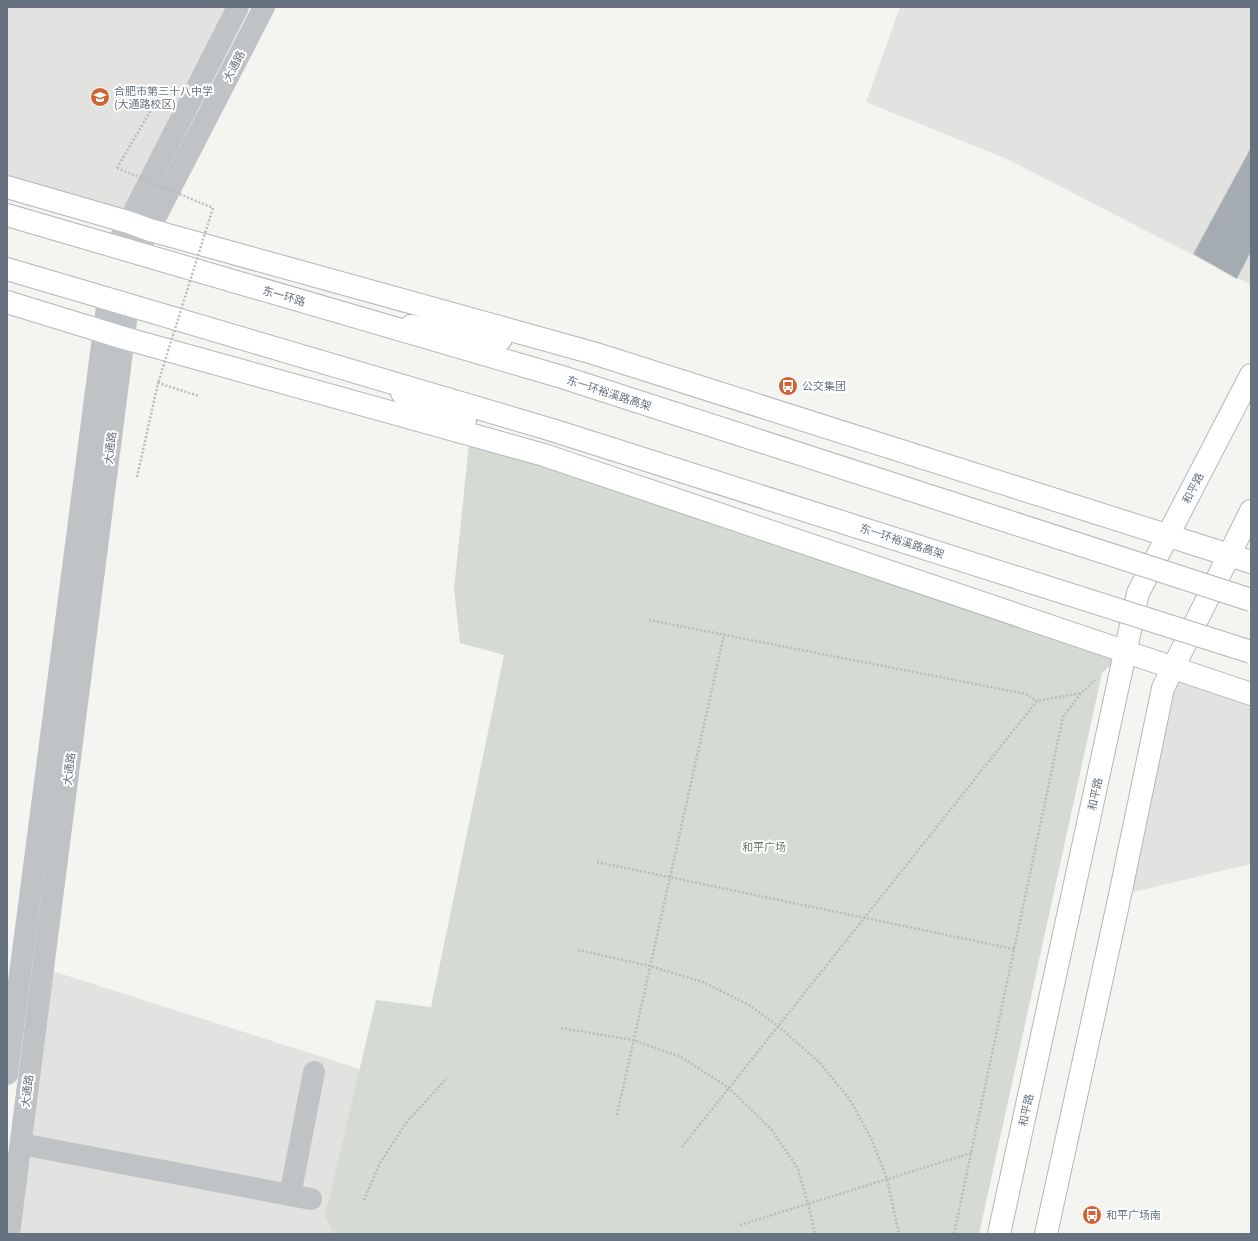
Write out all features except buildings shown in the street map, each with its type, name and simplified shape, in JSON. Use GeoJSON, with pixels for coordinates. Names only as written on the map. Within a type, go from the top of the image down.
{"type":"FeatureCollection","features":[{"type":"Feature","properties":{"kind":"main road"},"geometry":{"type":"LineString","coordinates":[[7,187],[128,222],[150,230],[593,353],[1251,562]]}},
{"type":"Feature","properties":{"kind":"main road","name":"东一环路"},"geometry":{"type":"LineString","coordinates":[[8,215],[562,377]]}},
{"type":"Feature","properties":{"kind":"main road"},"geometry":{"type":"LineString","coordinates":[[7,269],[349,370],[544,455]]}},
{"type":"Feature","properties":{"kind":"main road"},"geometry":{"type":"LineString","coordinates":[[7,302],[114,335],[544,455],[1251,694]]}},
{"type":"Feature","properties":{"kind":"main road"},"geometry":{"type":"LineString","coordinates":[[359,318],[593,353]]}},
{"type":"Feature","properties":{"kind":"main road","name":"东一环裕溪路高架"},"geometry":{"type":"LineString","coordinates":[[349,370],[552,430],[1251,652]]}},
{"type":"Feature","properties":{"kind":"main road","name":"和平路"},"geometry":{"type":"LineString","coordinates":[[999,1234],[1138,592],[1251,375]]}},
{"type":"Feature","properties":{"kind":"main road","name":"东一环裕溪路高架"},"geometry":{"type":"LineString","coordinates":[[562,377],[1251,600]]}},
{"type":"Feature","properties":{"kind":"main road"},"geometry":{"type":"LineString","coordinates":[[1046,1234],[1117,910],[1163,688],[1251,511]]}},
{"type":"Feature","properties":{"kind":"street"},"geometry":{"type":"LineString","coordinates":[[116,247],[238,7]]}},
{"type":"Feature","properties":{"kind":"street","name":"大通路"},"geometry":{"type":"LineString","coordinates":[[138,253],[264,7]]}},
{"type":"Feature","properties":{"kind":"street","name":"大通路"},"geometry":{"type":"LineString","coordinates":[[9,1234],[118,302]]}},
{"type":"Feature","properties":{"kind":"street","name":"大通路"},"geometry":{"type":"LineString","coordinates":[[7,1074],[114,335]]}},
{"type":"Feature","properties":{"kind":"street"},"geometry":{"type":"LineString","coordinates":[[290,1195],[314,1072]]}},
{"type":"Feature","properties":{"kind":"street"},"geometry":{"type":"LineString","coordinates":[[20,1144],[311,1199]]}},
{"type":"Feature","properties":{"kind":"path"},"geometry":{"type":"LineString","coordinates":[[137,477],[158,383],[213,208],[117,168],[161,93]]}},
{"type":"Feature","properties":{"kind":"path"},"geometry":{"type":"LineString","coordinates":[[158,383],[199,396]]}},
{"type":"Feature","properties":{"kind":"path"},"geometry":{"type":"LineString","coordinates":[[649,620],[1026,694],[1037,701]]}},
{"type":"Feature","properties":{"kind":"path"},"geometry":{"type":"LineString","coordinates":[[617,1115],[724,635]]}},
{"type":"Feature","properties":{"kind":"path"},"geometry":{"type":"LineString","coordinates":[[954,1234],[1063,717],[1081,693],[1097,678]]}},
{"type":"Feature","properties":{"kind":"path"},"geometry":{"type":"LineString","coordinates":[[682,1147],[1037,701],[1081,693]]}},
{"type":"Feature","properties":{"kind":"path"},"geometry":{"type":"LineString","coordinates":[[597,862],[1014,949]]}},
{"type":"Feature","properties":{"kind":"path"},"geometry":{"type":"LineString","coordinates":[[578,950],[650,966],[703,982],[749,1005],[778,1026],[820,1063],[850,1100],[872,1140],[887,1179],[899,1234]]}},
{"type":"Feature","properties":{"kind":"path"},"geometry":{"type":"LineString","coordinates":[[561,1028],[633,1040],[681,1057],[729,1088],[772,1130],[798,1169],[815,1234]]}},
{"type":"Feature","properties":{"kind":"path"},"geometry":{"type":"LineString","coordinates":[[364,1200],[380,1163],[406,1123],[447,1078]]}},
{"type":"Feature","properties":{"kind":"path"},"geometry":{"type":"LineString","coordinates":[[740,1225],[971,1152]]}},
{"type":"Feature","properties":{"kind":"shaded area","name":"合肥市第三十八中学 (大通路校区)"},"geometry":{"type":"Polygon","coordinates":[[[7,7],[238,7],[128,222],[7,186],[7,7]]]}},
{"type":"Feature","properties":{"kind":"shaded area"},"geometry":{"type":"Polygon","coordinates":[[[900,7],[1251,7],[1251,285],[1009,160],[866,102],[900,7]]]}},
{"type":"Feature","properties":{"kind":"shaded area"},"geometry":{"type":"Polygon","coordinates":[[[1173,667],[1251,694],[1251,864],[1120,895],[1173,667]]]}},
{"type":"Feature","properties":{"kind":"shaded area"},"geometry":{"type":"Polygon","coordinates":[[[43,968],[360,1069],[325,1215],[333,1234],[9,1234],[43,968]]]}},
{"type":"Feature","properties":{"kind":"green space","name":"和平广场"},"geometry":{"type":"Polygon","coordinates":[[[470,434],[1126,651],[1102,673],[979,1234],[333,1234],[325,1215],[376,1000],[431,1007],[504,655],[460,643],[454,589],[470,434]]]}},
{"type":"Feature","properties":{"kind":"place","name":"合肥市第三十八中学 (大通路校区)"},"geometry":{"type":"Point","coordinates":[100,97]}},
{"type":"Feature","properties":{"kind":"place","name":"公交集团"},"geometry":{"type":"Point","coordinates":[788,386]}},
{"type":"Feature","properties":{"kind":"place","name":"和平广场南"},"geometry":{"type":"Point","coordinates":[1092,1215]}}]}
